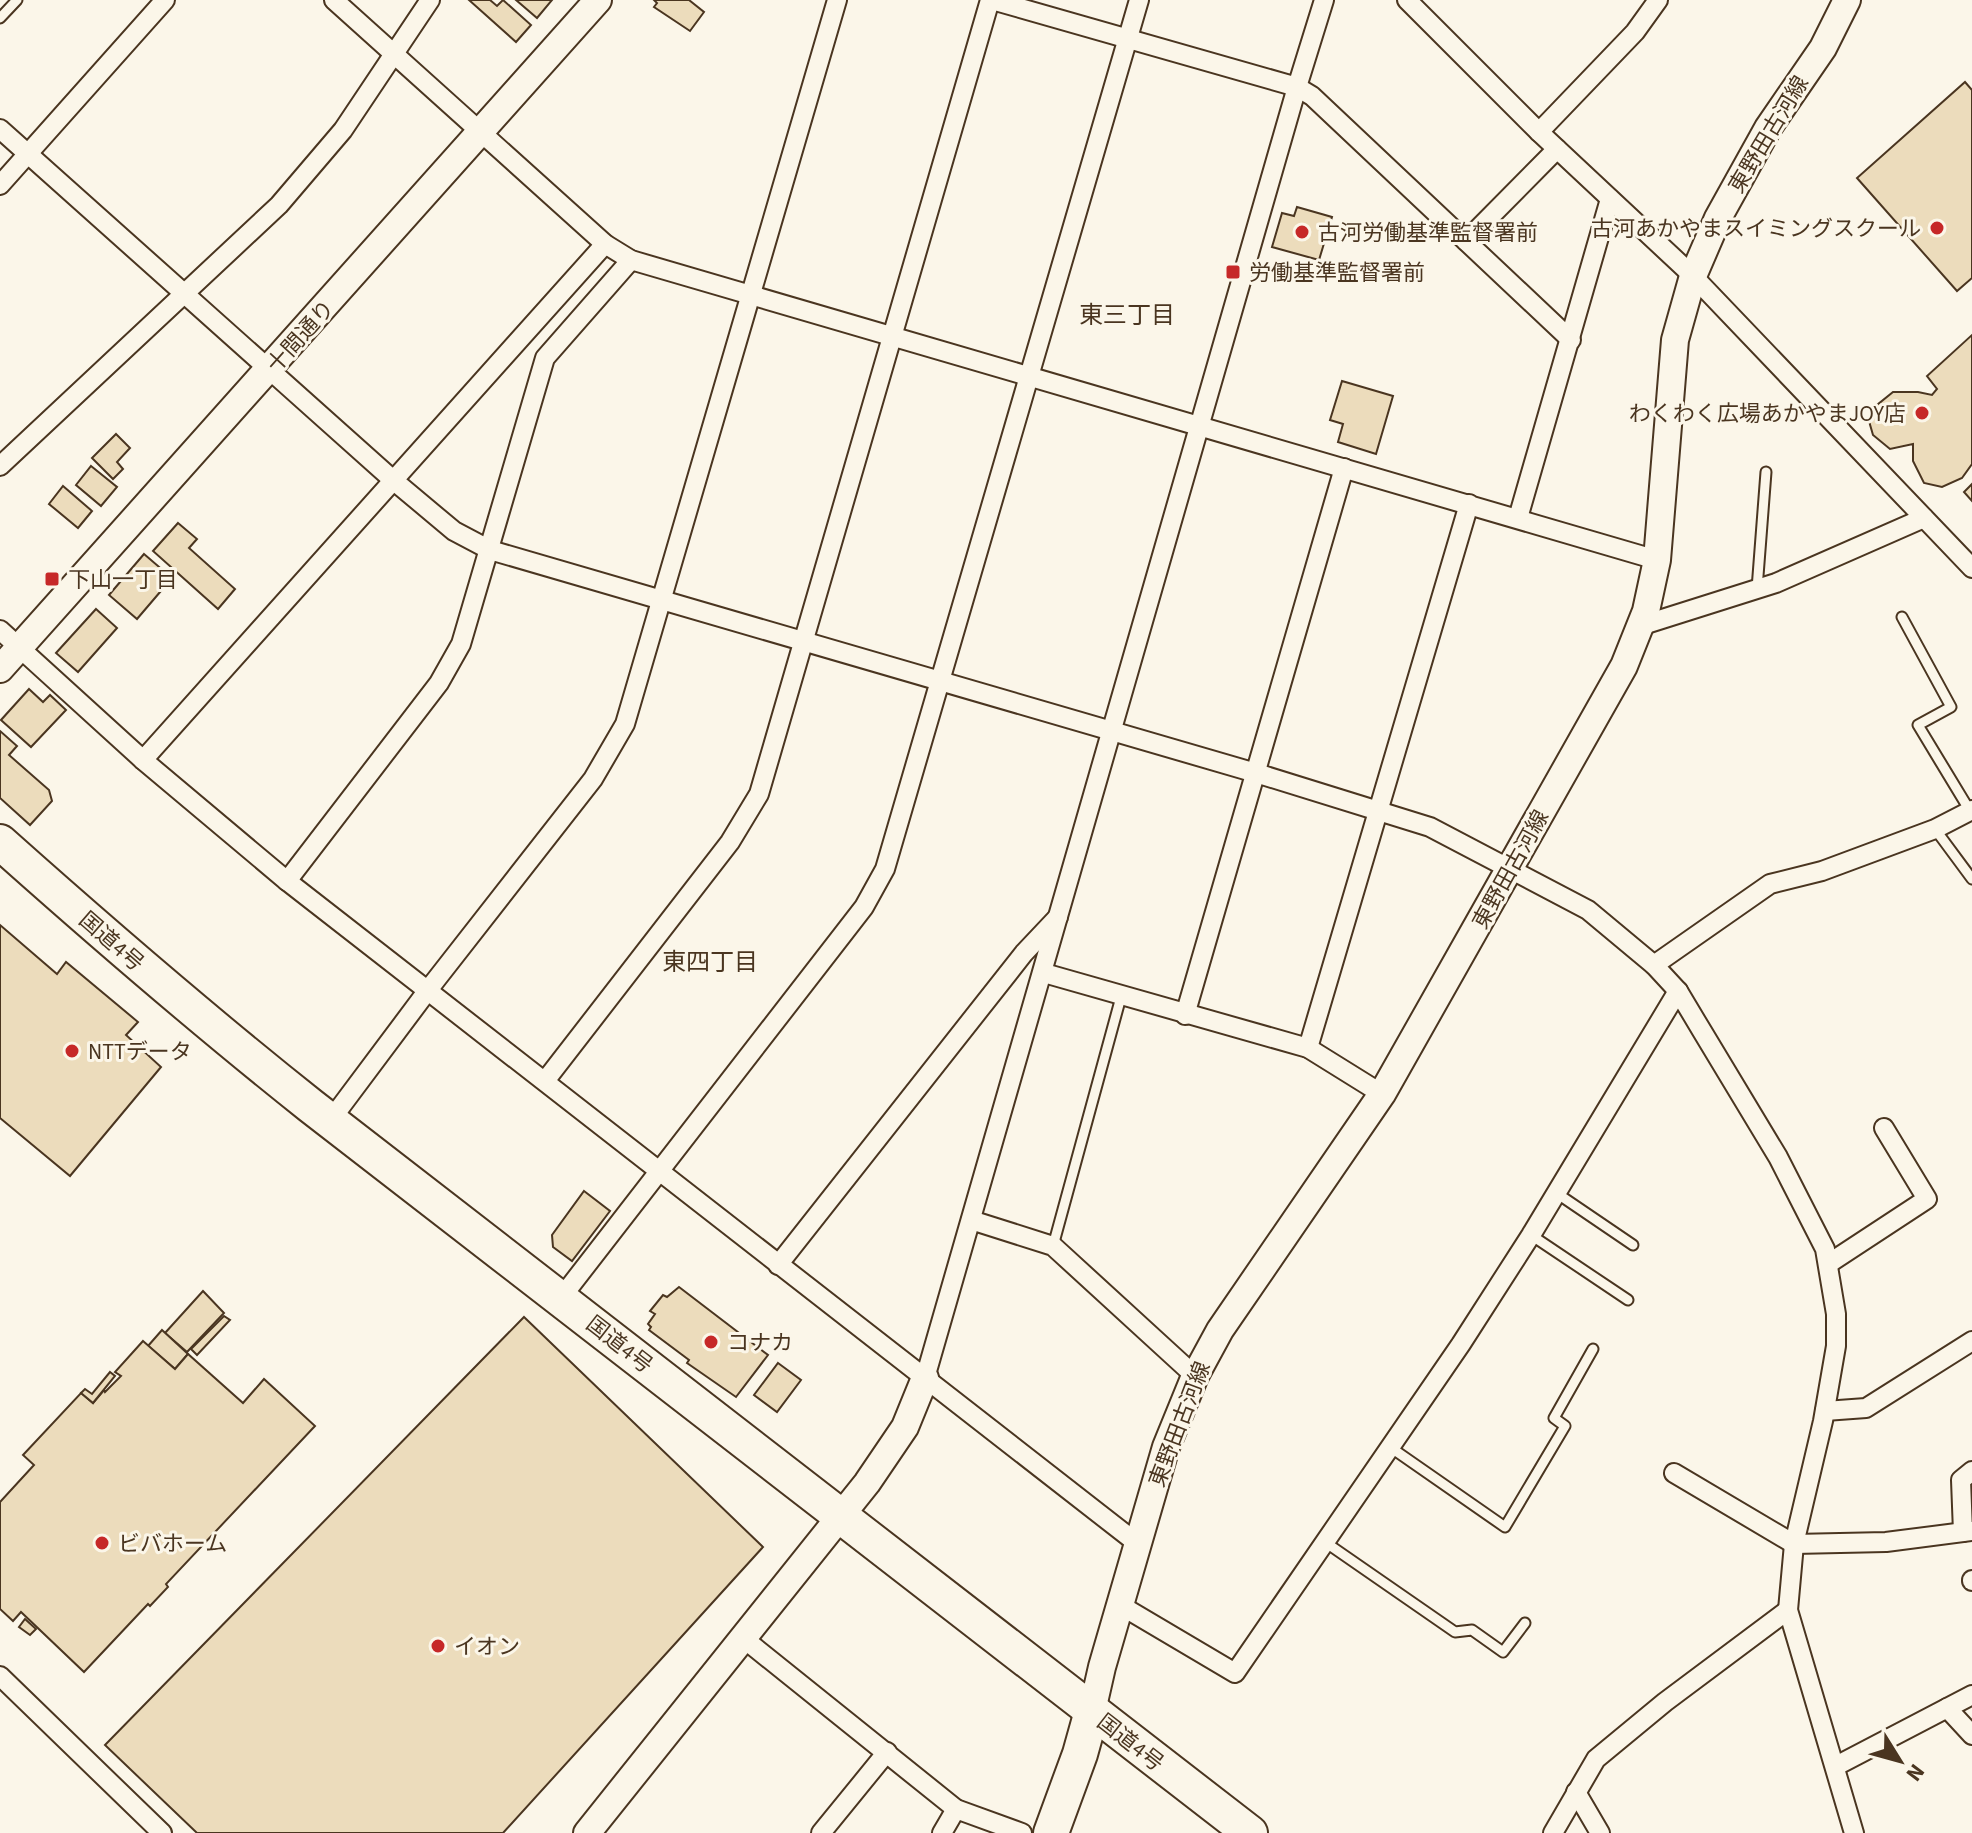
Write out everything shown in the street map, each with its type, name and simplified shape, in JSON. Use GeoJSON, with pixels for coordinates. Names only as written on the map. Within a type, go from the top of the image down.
{"type":"FeatureCollection","features":[{"type":"Feature","properties":{"kind":"highway","name":"国道4号"},"geometry":{"type":"LineString","coordinates":[[0,842],[193,1011],[330,1121],[1250,1833]]}},
{"type":"Feature","properties":{"kind":"highway"},"geometry":{"type":"LineString","coordinates":[[1051,1833],[1092,1711]]}},
{"type":"Feature","properties":{"kind":"main road","name":"十間通り"},"geometry":{"type":"LineString","coordinates":[[0,669],[10,639],[270,370],[598,0]]}},
{"type":"Feature","properties":{"kind":"main road","name":"東野田古河線"},"geometry":{"type":"LineString","coordinates":[[1092,1711],[1166,1447],[1195,1376],[1220,1330],[1382,1094],[1624,666],[1640,626],[1657,560],[1675,340],[1693,276],[1718,218],[1768,128],[1823,48],[1847,0]]}},
{"type":"Feature","properties":{"kind":"main road"},"geometry":{"type":"LineString","coordinates":[[587,1833],[841,1516],[905,1427],[925,1378]]}},
{"type":"Feature","properties":{"kind":"street"},"geometry":{"type":"LineString","coordinates":[[0,185],[165,0]]}},
{"type":"Feature","properties":{"kind":"street"},"geometry":{"type":"LineString","coordinates":[[334,0],[605,244],[631,260],[1657,560]]}},
{"type":"Feature","properties":{"kind":"street"},"geometry":{"type":"LineString","coordinates":[[0,466],[279,205],[343,130],[430,0]]}},
{"type":"Feature","properties":{"kind":"street"},"geometry":{"type":"LineString","coordinates":[[330,1121],[593,779],[625,724],[837,0]]}},
{"type":"Feature","properties":{"kind":"street"},"geometry":{"type":"LineString","coordinates":[[545,1081],[730,842],[759,794],[991,0],[1297,87],[1312,96],[1571,340]]}},
{"type":"Feature","properties":{"kind":"street"},"geometry":{"type":"LineString","coordinates":[[561,1298],[864,907],[885,869],[1139,0]]}},
{"type":"Feature","properties":{"kind":"street"},"geometry":{"type":"LineString","coordinates":[[925,1378],[1324,0]]}},
{"type":"Feature","properties":{"kind":"street"},"geometry":{"type":"LineString","coordinates":[[1407,0],[1539,132],[1693,276],[1972,568]]}},
{"type":"Feature","properties":{"kind":"street"},"geometry":{"type":"LineString","coordinates":[[1539,132],[1635,32],[1658,0]]}},
{"type":"Feature","properties":{"kind":"street"},"geometry":{"type":"LineString","coordinates":[[0,129],[393,480],[454,531],[490,550],[1256,773],[1430,827],[1588,910],[1654,965],[1678,991],[1783,1166],[1825,1249],[1836,1314],[1836,1346],[1825,1411],[1794,1544],[1788,1610],[1854,1833]]}},
{"type":"Feature","properties":{"kind":"street"},"geometry":{"type":"LineString","coordinates":[[1466,241],[1557,149]]}},
{"type":"Feature","properties":{"kind":"street"},"geometry":{"type":"LineString","coordinates":[[1518,518],[1610,199]]}},
{"type":"Feature","properties":{"kind":"street"},"geometry":{"type":"LineString","coordinates":[[143,760],[605,244]]}},
{"type":"Feature","properties":{"kind":"street"},"geometry":{"type":"LineString","coordinates":[[287,881],[439,683],[461,644],[545,358],[631,260]]}},
{"type":"Feature","properties":{"kind":"street"},"geometry":{"type":"LineString","coordinates":[[1185,1015],[1344,468]]}},
{"type":"Feature","properties":{"kind":"street"},"geometry":{"type":"LineString","coordinates":[[1308,1048],[1469,504]]}},
{"type":"Feature","properties":{"kind":"street"},"geometry":{"type":"LineString","coordinates":[[1640,626],[1756,589],[1924,518]]}},
{"type":"Feature","properties":{"kind":"street"},"geometry":{"type":"LineString","coordinates":[[10,639],[143,760],[287,881],[1138,1544]]}},
{"type":"Feature","properties":{"kind":"street"},"geometry":{"type":"LineString","coordinates":[[1654,965],[1770,884],[1822,871],[1935,829],[1971,811]]}},
{"type":"Feature","properties":{"kind":"street"},"geometry":{"type":"LineString","coordinates":[[778,1265],[1024,953],[1060,915]]}},
{"type":"Feature","properties":{"kind":"street"},"geometry":{"type":"LineString","coordinates":[[1044,973],[1308,1048],[1382,1094]]}},
{"type":"Feature","properties":{"kind":"street"},"geometry":{"type":"LineString","coordinates":[[1120,1605],[1235,1673],[1461,1344],[1531,1235],[1678,991]]}},
{"type":"Feature","properties":{"kind":"street"},"geometry":{"type":"LineString","coordinates":[[1828,1264],[1927,1199],[1884,1128]]}},
{"type":"Feature","properties":{"kind":"street"},"geometry":{"type":"LineString","coordinates":[[971,1220],[1053,1246],[1195,1376]]}},
{"type":"Feature","properties":{"kind":"street"},"geometry":{"type":"LineString","coordinates":[[1825,1411],[1866,1408],[1972,1341]]}},
{"type":"Feature","properties":{"kind":"street"},"geometry":{"type":"LineString","coordinates":[[1674,1473],[1794,1544],[1886,1542],[1967,1532],[1961,1480],[1972,1471]]}},
{"type":"Feature","properties":{"kind":"street"},"geometry":{"type":"LineString","coordinates":[[1553,1833],[1596,1759],[1665,1702],[1788,1610]]}},
{"type":"Feature","properties":{"kind":"street"},"geometry":{"type":"LineString","coordinates":[[743,1638],[956,1809],[1022,1833]]}},
{"type":"Feature","properties":{"kind":"street"},"geometry":{"type":"LineString","coordinates":[[0,1676],[162,1833]]}},
{"type":"Feature","properties":{"kind":"street"},"geometry":{"type":"LineString","coordinates":[[1836,1766],[1972,1695]]}},
{"type":"Feature","properties":{"kind":"street"},"geometry":{"type":"LineString","coordinates":[[1947,1708],[1972,1735]]}},
{"type":"Feature","properties":{"kind":"street"},"geometry":{"type":"LineString","coordinates":[[821,1833],[887,1752]]}},
{"type":"Feature","properties":{"kind":"street"},"geometry":{"type":"LineString","coordinates":[[1576,1792],[1600,1833]]}},
{"type":"Feature","properties":{"kind":"street"},"geometry":{"type":"LineString","coordinates":[[942,1833],[956,1809]]}},
{"type":"Feature","properties":{"kind":"lane"},"geometry":{"type":"LineString","coordinates":[[0,18],[17,0]]}},
{"type":"Feature","properties":{"kind":"lane"},"geometry":{"type":"LineString","coordinates":[[1756,589],[1766,472]]}},
{"type":"Feature","properties":{"kind":"lane"},"geometry":{"type":"LineString","coordinates":[[1902,617],[1951,707],[1918,725],[1971,811]]}},
{"type":"Feature","properties":{"kind":"lane"},"geometry":{"type":"LineString","coordinates":[[1935,829],[1972,879]]}},
{"type":"Feature","properties":{"kind":"lane"},"geometry":{"type":"LineString","coordinates":[[1053,1246],[1121,997]]}},
{"type":"Feature","properties":{"kind":"lane"},"geometry":{"type":"LineString","coordinates":[[1555,1192],[1633,1245]]}},
{"type":"Feature","properties":{"kind":"lane"},"geometry":{"type":"LineString","coordinates":[[1531,1235],[1628,1300]]}},
{"type":"Feature","properties":{"kind":"lane"},"geometry":{"type":"LineString","coordinates":[[1390,1447],[1505,1527],[1565,1426],[1554,1418],[1593,1349]]}},
{"type":"Feature","properties":{"kind":"lane"},"geometry":{"type":"LineString","coordinates":[[1325,1542],[1455,1632],[1472,1630],[1503,1652],[1525,1623]]}},
{"type":"Feature","properties":{"kind":"building"},"geometry":{"type":"Polygon","coordinates":[[[469,0],[490,0],[497,6],[503,0],[531,25],[516,42],[469,0]]]}},
{"type":"Feature","properties":{"kind":"building"},"geometry":{"type":"Polygon","coordinates":[[[516,0],[552,0],[537,18],[516,0]]]}},
{"type":"Feature","properties":{"kind":"building"},"geometry":{"type":"Polygon","coordinates":[[[654,0],[689,0],[704,12],[690,31],[654,7],[657,3],[654,0]]]}},
{"type":"Feature","properties":{"kind":"building","name":"古河あかやまスイミングスクール"},"geometry":{"type":"Polygon","coordinates":[[[1965,82],[1972,90],[1972,278],[1957,291],[1857,178],[1965,82]]]}},
{"type":"Feature","properties":{"kind":"building","name":"古河労働基準監督署前"},"geometry":{"type":"Polygon","coordinates":[[[1297,207],[1332,217],[1319,260],[1272,247],[1282,213],[1294,216],[1297,207]]]}},
{"type":"Feature","properties":{"kind":"building","name":"わくわく広場あかやまJOY店"},"geometry":{"type":"Polygon","coordinates":[[[1972,335],[1972,464],[1962,478],[1942,487],[1924,483],[1913,461],[1913,444],[1890,449],[1873,435],[1869,421],[1877,405],[1893,392],[1932,395],[1937,389],[1927,376],[1972,335]]]}},
{"type":"Feature","properties":{"kind":"building"},"geometry":{"type":"Polygon","coordinates":[[[1342,381],[1393,396],[1376,454],[1338,442],[1343,424],[1330,420],[1342,381]]]}},
{"type":"Feature","properties":{"kind":"building"},"geometry":{"type":"Polygon","coordinates":[[[116,434],[130,448],[117,462],[123,469],[113,479],[92,458],[116,434]]]}},
{"type":"Feature","properties":{"kind":"building"},"geometry":{"type":"Polygon","coordinates":[[[91,466],[117,487],[101,506],[76,485],[91,466]]]}},
{"type":"Feature","properties":{"kind":"building"},"geometry":{"type":"Polygon","coordinates":[[[1972,484],[1972,501],[1964,492],[1972,484]]]}},
{"type":"Feature","properties":{"kind":"building"},"geometry":{"type":"Polygon","coordinates":[[[63,486],[92,511],[78,528],[49,504],[63,486]]]}},
{"type":"Feature","properties":{"kind":"building"},"geometry":{"type":"Polygon","coordinates":[[[178,523],[197,539],[189,548],[235,589],[218,609],[153,551],[178,523]]]}},
{"type":"Feature","properties":{"kind":"building"},"geometry":{"type":"Polygon","coordinates":[[[144,554],[172,578],[137,619],[109,595],[144,554]]]}},
{"type":"Feature","properties":{"kind":"building"},"geometry":{"type":"Polygon","coordinates":[[[96,609],[117,628],[78,672],[56,653],[96,609]]]}},
{"type":"Feature","properties":{"kind":"building"},"geometry":{"type":"Polygon","coordinates":[[[29,689],[43,702],[50,695],[66,710],[31,747],[1,720],[29,689]]]}},
{"type":"Feature","properties":{"kind":"building"},"geometry":{"type":"Polygon","coordinates":[[[0,731],[17,746],[9,755],[49,790],[52,801],[30,825],[0,798],[0,731]]]}},
{"type":"Feature","properties":{"kind":"building","name":"NTTデータ"},"geometry":{"type":"Polygon","coordinates":[[[0,925],[57,974],[66,962],[138,1022],[126,1035],[161,1067],[70,1176],[0,1118],[0,925]]]}},
{"type":"Feature","properties":{"kind":"building"},"geometry":{"type":"Polygon","coordinates":[[[584,1191],[610,1211],[572,1261],[553,1247],[552,1235],[584,1191]]]}},
{"type":"Feature","properties":{"kind":"building"},"geometry":{"type":"Polygon","coordinates":[[[679,1287],[768,1355],[736,1397],[687,1363],[689,1360],[649,1330],[651,1327],[648,1324],[655,1314],[650,1311],[663,1295],[667,1297],[679,1287]]]}},
{"type":"Feature","properties":{"kind":"building"},"geometry":{"type":"Polygon","coordinates":[[[203,1291],[224,1313],[187,1352],[165,1333],[203,1291]]]}},
{"type":"Feature","properties":{"kind":"building"},"geometry":{"type":"Polygon","coordinates":[[[224,1316],[230,1320],[197,1355],[191,1349],[224,1316]]]}},
{"type":"Feature","properties":{"kind":"building","name":"イオン"},"geometry":{"type":"Polygon","coordinates":[[[524,1317],[763,1547],[503,1833],[197,1833],[105,1745],[524,1317]]]}},
{"type":"Feature","properties":{"kind":"building"},"geometry":{"type":"Polygon","coordinates":[[[162,1330],[188,1354],[175,1369],[148,1346],[162,1330]]]}},
{"type":"Feature","properties":{"kind":"building","name":"ビバホーム"},"geometry":{"type":"Polygon","coordinates":[[[143,1341],[175,1369],[188,1354],[243,1403],[264,1379],[315,1426],[166,1584],[168,1587],[84,1672],[21,1612],[13,1621],[0,1609],[0,1502],[34,1465],[23,1455],[81,1393],[93,1403],[105,1392],[121,1376],[115,1372],[143,1341]]]}},
{"type":"Feature","properties":{"kind":"building"},"geometry":{"type":"Polygon","coordinates":[[[778,1363],[801,1380],[777,1412],[754,1395],[778,1363]]]}},
{"type":"Feature","properties":{"kind":"building"},"geometry":{"type":"Polygon","coordinates":[[[110,1372],[115,1376],[93,1403],[81,1393],[85,1389],[92,1394],[110,1372]]]}},
{"type":"Feature","properties":{"kind":"building"},"geometry":{"type":"Polygon","coordinates":[[[25,1619],[36,1629],[30,1635],[19,1627],[25,1619]]]}},
{"type":"Feature","properties":{"kind":"place","name":"古河あかやまスイミングスクール"},"geometry":{"type":"Point","coordinates":[1937,228]}},
{"type":"Feature","properties":{"kind":"place","name":"古河労働基準監督署前"},"geometry":{"type":"Point","coordinates":[1302,232]}},
{"type":"Feature","properties":{"kind":"place","name":"労働基準監督署前"},"geometry":{"type":"Point","coordinates":[1233,272]}},
{"type":"Feature","properties":{"kind":"place","name":"わくわく広場あかやまJOY店"},"geometry":{"type":"Point","coordinates":[1922,413]}},
{"type":"Feature","properties":{"kind":"place","name":"下山一丁目"},"geometry":{"type":"Point","coordinates":[52,579]}},
{"type":"Feature","properties":{"kind":"place","name":"NTTデータ"},"geometry":{"type":"Point","coordinates":[72,1051]}},
{"type":"Feature","properties":{"kind":"place","name":"コナカ"},"geometry":{"type":"Point","coordinates":[711,1342]}},
{"type":"Feature","properties":{"kind":"place","name":"ビバホーム"},"geometry":{"type":"Point","coordinates":[102,1543]}},
{"type":"Feature","properties":{"kind":"place","name":"イオン"},"geometry":{"type":"Point","coordinates":[438,1646]}},
{"type":"Feature","properties":{"kind":"district","name":"東三丁目"},"geometry":{"type":"Point","coordinates":[1127,315]}},
{"type":"Feature","properties":{"kind":"district","name":"東四丁目"},"geometry":{"type":"Point","coordinates":[710,962]}}]}
